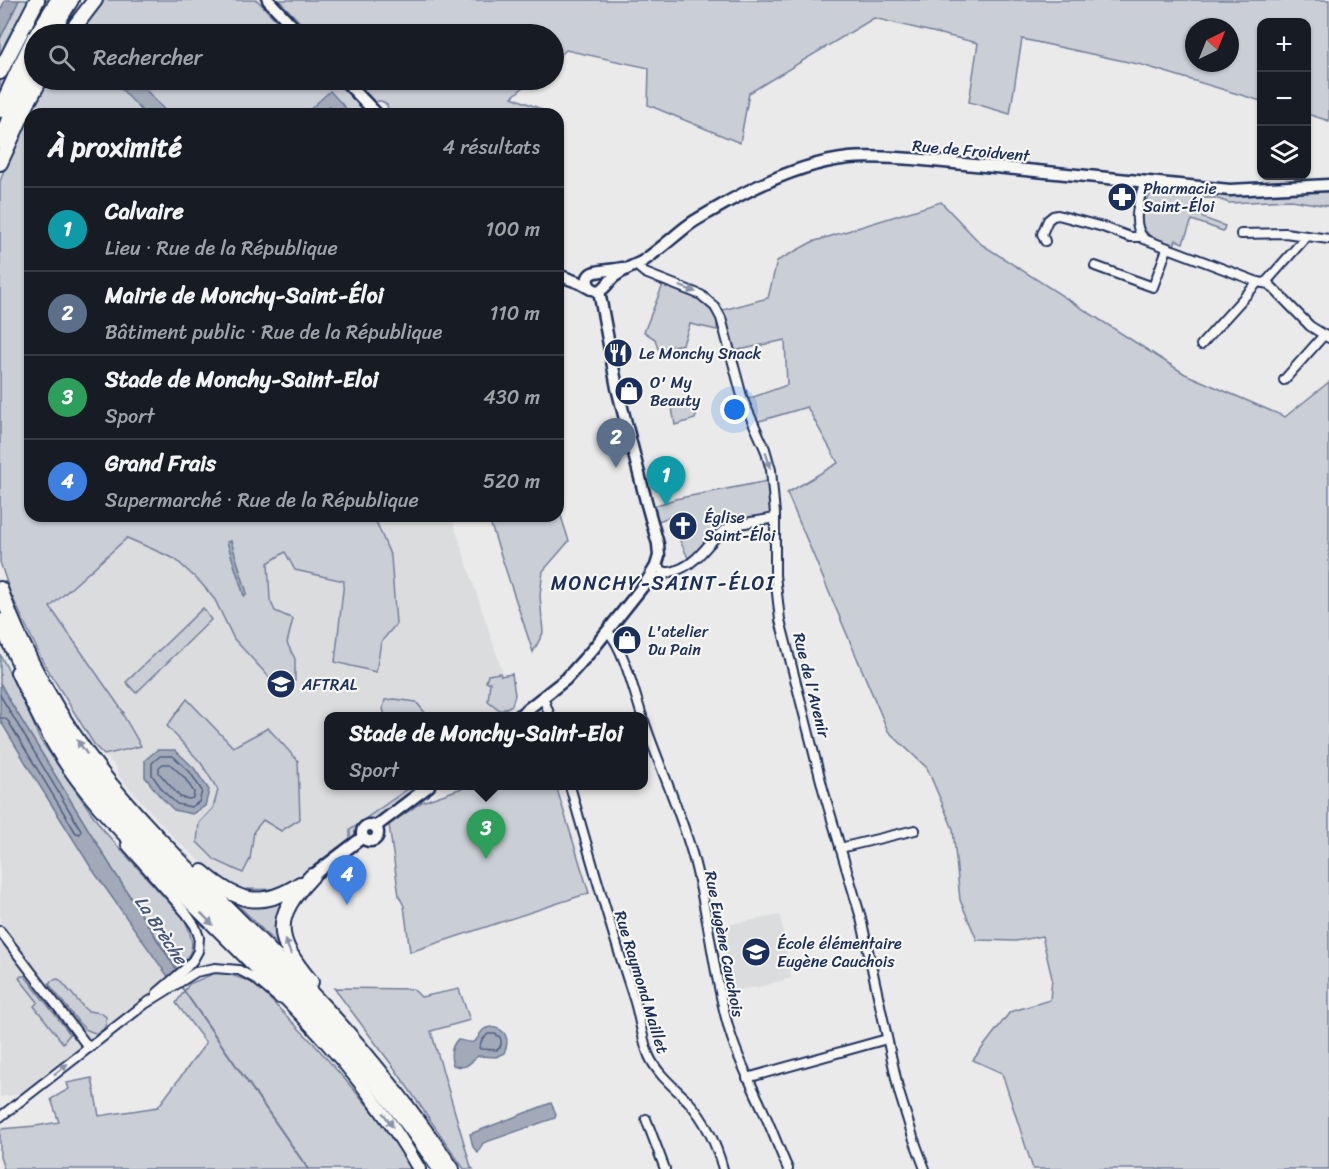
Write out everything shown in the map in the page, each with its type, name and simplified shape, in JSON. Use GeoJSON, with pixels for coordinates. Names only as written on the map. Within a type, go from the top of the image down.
{"type":"FeatureCollection","features":[{"type":"Feature","properties":{"kind":"highway"},"geometry":{"type":"LineString","coordinates":[[25,24],[37,0]]}},
{"type":"Feature","properties":{"kind":"highway"},"geometry":{"type":"LineString","coordinates":[[43,24],[58,0]]}},
{"type":"Feature","properties":{"kind":"highway"},"geometry":{"type":"LineString","coordinates":[[56,24],[71,0]]}},
{"type":"Feature","properties":{"kind":"highway"},"geometry":{"type":"LineString","coordinates":[[77,24],[95,0]]}},
{"type":"Feature","properties":{"kind":"highway"},"geometry":{"type":"LineString","coordinates":[[0,72],[24,25]]}},
{"type":"Feature","properties":{"kind":"highway"},"geometry":{"type":"LineString","coordinates":[[0,110],[24,58]]}},
{"type":"Feature","properties":{"kind":"highway"},"geometry":{"type":"LineString","coordinates":[[0,142],[24,84]]}},
{"type":"Feature","properties":{"kind":"highway"},"geometry":{"type":"LineString","coordinates":[[25,108],[35,90]]}},
{"type":"Feature","properties":{"kind":"highway"},"geometry":{"type":"LineString","coordinates":[[0,163],[24,111]]}},
{"type":"Feature","properties":{"kind":"highway"},"geometry":{"type":"LineString","coordinates":[[0,589],[43,684],[72,732],[104,777],[158,838],[329,1012],[411,1111]]}},
{"type":"Feature","properties":{"kind":"highway"},"geometry":{"type":"LineString","coordinates":[[0,621],[41,705],[89,775],[118,811],[335,1034],[394,1106],[440,1169]]}},
{"type":"Feature","properties":{"kind":"highway"},"geometry":{"type":"LineString","coordinates":[[104,777],[190,861],[229,892],[241,897],[271,899],[286,893],[312,876]]}},
{"type":"Feature","properties":{"kind":"highway"},"geometry":{"type":"LineString","coordinates":[[312,876],[293,898],[285,914],[283,931],[288,949],[300,969],[353,1031],[452,1169]]}},
{"type":"Feature","properties":{"kind":"main road"},"geometry":{"type":"LineString","coordinates":[[0,621],[15,669],[68,767],[124,835],[274,987],[346,1065],[390,1122],[419,1169]]}},
{"type":"Feature","properties":{"kind":"street"},"geometry":{"type":"LineString","coordinates":[[268,0],[291,24]]}},
{"type":"Feature","properties":{"kind":"street"},"geometry":{"type":"LineString","coordinates":[[354,90],[371,108]]}},
{"type":"Feature","properties":{"kind":"street","name":"Rue de Froidvent"},"geometry":{"type":"LineString","coordinates":[[638,263],[692,223],[749,190],[800,170],[843,159],[869,157],[914,159],[1237,190],[1329,185]]}},
{"type":"Feature","properties":{"kind":"street"},"geometry":{"type":"LineString","coordinates":[[1144,182],[1137,220],[1138,231],[1142,237],[1167,249],[1272,286],[1307,323],[1327,336],[1284,380]]}},
{"type":"Feature","properties":{"kind":"street"},"geometry":{"type":"LineString","coordinates":[[1045,242],[1042,234],[1047,223],[1050,218],[1058,215],[1130,237],[1142,237]]}},
{"type":"Feature","properties":{"kind":"street"},"geometry":{"type":"LineString","coordinates":[[1241,234],[1281,233],[1329,240]]}},
{"type":"Feature","properties":{"kind":"street"},"geometry":{"type":"LineString","coordinates":[[1201,345],[1306,237]]}},
{"type":"Feature","properties":{"kind":"street"},"geometry":{"type":"LineString","coordinates":[[1095,266],[1153,287],[1167,249]]}},
{"type":"Feature","properties":{"kind":"street"},"geometry":{"type":"LineString","coordinates":[[599,288],[626,268],[638,263]]}},
{"type":"Feature","properties":{"kind":"street","name":"Rue de l'Avenir"},"geometry":{"type":"LineString","coordinates":[[638,263],[639,268],[645,273],[701,295],[719,314],[743,400],[768,459],[775,518],[775,575],[780,620],[823,789],[863,927],[902,1100],[925,1169]]}},
{"type":"Feature","properties":{"kind":"street"},"geometry":{"type":"LineString","coordinates":[[564,274],[581,275],[626,268]]}},
{"type":"Feature","properties":{"kind":"street"},"geometry":{"type":"LineString","coordinates":[[595,273],[588,283],[599,288]]}},
{"type":"Feature","properties":{"kind":"street"},"geometry":{"type":"LineString","coordinates":[[525,712],[566,679],[608,632],[645,584],[659,556],[658,544],[617,388],[599,288],[605,275],[595,273]]}},
{"type":"Feature","properties":{"kind":"street"},"geometry":{"type":"LineString","coordinates":[[564,276],[582,284],[599,288]]}},
{"type":"Feature","properties":{"kind":"street"},"geometry":{"type":"LineString","coordinates":[[645,584],[693,562],[726,529],[775,518]]}},
{"type":"Feature","properties":{"kind":"street"},"geometry":{"type":"LineString","coordinates":[[656,566],[663,571],[670,572]]}},
{"type":"Feature","properties":{"kind":"street","name":"Rue Eugène Cauchois"},"geometry":{"type":"LineString","coordinates":[[608,632],[619,649],[641,712]]}},
{"type":"Feature","properties":{"kind":"street"},"geometry":{"type":"LineString","coordinates":[[543,697],[548,712]]}},
{"type":"Feature","properties":{"kind":"street","name":"Rue Eugène Cauchois"},"geometry":{"type":"LineString","coordinates":[[648,731],[693,855],[725,1016],[735,1049],[788,1169]]}},
{"type":"Feature","properties":{"kind":"street"},"geometry":{"type":"LineString","coordinates":[[312,876],[363,837],[368,841],[375,839],[377,832],[375,827],[424,790]]}},
{"type":"Feature","properties":{"kind":"street","name":"Rue Raymond Maillet"},"geometry":{"type":"LineString","coordinates":[[571,790],[610,926],[639,1015],[649,1056],[658,1070],[705,1123],[723,1169]]}},
{"type":"Feature","properties":{"kind":"street"},"geometry":{"type":"LineString","coordinates":[[0,1117],[184,974],[198,951],[200,942],[197,929],[186,913],[111,827],[94,801]]}},
{"type":"Feature","properties":{"kind":"street"},"geometry":{"type":"LineString","coordinates":[[840,848],[915,830]]}},
{"type":"Feature","properties":{"kind":"street"},"geometry":{"type":"LineString","coordinates":[[0,932],[89,1048]]}},
{"type":"Feature","properties":{"kind":"street"},"geometry":{"type":"LineString","coordinates":[[184,974],[215,968],[233,969],[249,975],[267,988],[346,1065]]}},
{"type":"Feature","properties":{"kind":"street"},"geometry":{"type":"LineString","coordinates":[[747,1078],[887,1039]]}},
{"type":"Feature","properties":{"kind":"street"},"geometry":{"type":"LineString","coordinates":[[646,1119],[665,1169]]}},
{"type":"Feature","properties":{"kind":"shaded area"},"geometry":{"type":"Polygon","coordinates":[[[19,0],[29,0],[0,56],[0,39],[19,0]]]}},
{"type":"Feature","properties":{"kind":"shaded area"},"geometry":{"type":"Polygon","coordinates":[[[42,0],[50,0],[36,24],[29,24],[42,0]]]}},
{"type":"Feature","properties":{"kind":"shaded area"},"geometry":{"type":"Polygon","coordinates":[[[102,0],[257,0],[280,24],[84,24],[102,0]]]}},
{"type":"Feature","properties":{"kind":"shaded area"},"geometry":{"type":"Polygon","coordinates":[[[279,0],[1329,0],[1329,121],[1311,115],[1311,18],[1257,18],[1257,100],[1142,65],[1022,39],[1010,114],[969,102],[978,43],[874,18],[749,93],[740,143],[648,105],[649,68],[566,50],[564,52],[564,24],[302,24],[279,0]]]}},
{"type":"Feature","properties":{"kind":"shaded area"},"geometry":{"type":"Polygon","coordinates":[[[24,34],[24,44],[0,94],[0,82],[24,34]]]}},
{"type":"Feature","properties":{"kind":"shaded area"},"geometry":{"type":"Polygon","coordinates":[[[42,90],[347,90],[365,108],[32,108],[42,90]]]}},
{"type":"Feature","properties":{"kind":"shaded area"},"geometry":{"type":"Polygon","coordinates":[[[364,90],[520,90],[512,97],[539,108],[388,108],[382,101],[375,102],[364,90]]]}},
{"type":"Feature","properties":{"kind":"shaded area"},"geometry":{"type":"Polygon","coordinates":[[[24,124],[24,522],[376,522],[391,557],[396,624],[381,642],[376,672],[335,662],[344,581],[295,570],[285,552],[268,563],[270,600],[275,611],[293,619],[287,643],[295,659],[295,681],[269,677],[234,639],[215,600],[201,583],[175,559],[127,538],[50,607],[124,713],[122,713],[141,746],[104,755],[95,746],[43,662],[10,592],[0,562],[0,182],[24,124]]]}},
{"type":"Feature","properties":{"kind":"shaded area"},"geometry":{"type":"Polygon","coordinates":[[[1155,190],[1194,196],[1329,190],[1329,206],[1291,200],[1229,203],[1215,198],[1205,198],[1194,202],[1203,218],[1225,226],[1223,231],[1192,220],[1183,243],[1176,240],[1174,245],[1150,236],[1143,228],[1141,220],[1145,201],[1155,190]]]}},
{"type":"Feature","properties":{"kind":"shaded area"},"geometry":{"type":"Polygon","coordinates":[[[941,202],[981,244],[1185,374],[1285,417],[1329,382],[1329,1169],[1033,1169],[1002,1073],[973,1060],[1010,1012],[1050,1000],[1052,978],[1042,936],[1016,941],[977,940],[960,900],[953,829],[927,768],[888,731],[787,493],[838,463],[807,407],[756,422],[748,399],[787,385],[785,340],[734,351],[723,310],[768,298],[777,261],[812,242],[941,202]]]}},
{"type":"Feature","properties":{"kind":"shaded area"},"geometry":{"type":"Polygon","coordinates":[[[664,282],[701,298],[717,317],[717,330],[690,324],[683,344],[658,349],[655,339],[644,332],[664,282]]]}},
{"type":"Feature","properties":{"kind":"shaded area"},"geometry":{"type":"Polygon","coordinates":[[[700,404],[695,419],[675,425],[672,408],[700,404]]]}},
{"type":"Feature","properties":{"kind":"shaded area"},"geometry":{"type":"Polygon","coordinates":[[[768,481],[771,512],[769,514],[721,524],[689,560],[669,517],[656,522],[651,507],[675,499],[768,481]]]}},
{"type":"Feature","properties":{"kind":"shaded area","name":"AFTRAL"},"geometry":{"type":"Polygon","coordinates":[[[314,522],[453,522],[514,707],[507,712],[324,712],[324,790],[407,790],[351,830],[350,838],[287,886],[279,889],[248,889],[244,893],[225,883],[174,838],[117,774],[117,768],[95,746],[43,662],[26,626],[127,538],[175,559],[215,599],[314,522]]]}},
{"type":"Feature","properties":{"kind":"shaded area"},"geometry":{"type":"Polygon","coordinates":[[[490,522],[563,522],[569,541],[543,571],[540,595],[543,633],[533,652],[490,522]]]}},
{"type":"Feature","properties":{"kind":"shaded area"},"geometry":{"type":"Polygon","coordinates":[[[203,608],[211,620],[136,693],[126,682],[203,608]]]}},
{"type":"Feature","properties":{"kind":"shaded area"},"geometry":{"type":"Polygon","coordinates":[[[0,654],[28,710],[39,738],[104,831],[185,920],[192,947],[178,971],[11,703],[0,683],[0,654]]]}},
{"type":"Feature","properties":{"kind":"shaded area"},"geometry":{"type":"Polygon","coordinates":[[[500,673],[501,676],[512,674],[515,695],[512,705],[501,711],[488,701],[490,682],[486,682],[488,675],[500,673]]]}},
{"type":"Feature","properties":{"kind":"shaded area"},"geometry":{"type":"Polygon","coordinates":[[[187,699],[233,747],[268,728],[298,761],[300,819],[281,831],[263,820],[254,831],[250,859],[243,873],[215,860],[197,842],[199,823],[213,808],[218,790],[201,763],[167,726],[187,699]]]}},
{"type":"Feature","properties":{"kind":"shaded area"},"geometry":{"type":"Polygon","coordinates":[[[385,700],[416,702],[425,712],[384,712],[385,700]]]}},
{"type":"Feature","properties":{"kind":"shaded area"},"geometry":{"type":"Polygon","coordinates":[[[0,720],[92,869],[171,981],[34,1091],[0,1097],[0,720]]]}},
{"type":"Feature","properties":{"kind":"shaded area"},"geometry":{"type":"Polygon","coordinates":[[[406,790],[417,790],[374,823],[368,823],[365,819],[406,790]]]}},
{"type":"Feature","properties":{"kind":"shaded area"},"geometry":{"type":"Polygon","coordinates":[[[456,790],[557,790],[589,893],[410,952],[389,825],[422,802],[456,790]]]}},
{"type":"Feature","properties":{"kind":"shaded area"},"geometry":{"type":"Polygon","coordinates":[[[359,824],[360,833],[287,889],[270,895],[244,893],[247,889],[287,886],[350,838],[350,830],[359,824]]]}},
{"type":"Feature","properties":{"kind":"shaded area"},"geometry":{"type":"Polygon","coordinates":[[[234,901],[258,906],[281,902],[281,948],[234,901]]]}},
{"type":"Feature","properties":{"kind":"shaded area","name":"École élémentaire Eugène Cauchois"},"geometry":{"type":"Polygon","coordinates":[[[780,915],[791,978],[756,988],[728,992],[731,985],[721,926],[780,915]]]}},
{"type":"Feature","properties":{"kind":"shaded area"},"geometry":{"type":"Polygon","coordinates":[[[220,971],[254,983],[314,1044],[423,1169],[4,1169],[0,1157],[0,1129],[59,1122],[51,1099],[69,1089],[67,1083],[92,1078],[99,1116],[158,1107],[206,1043],[176,1003],[189,984],[220,971]]]}},
{"type":"Feature","properties":{"kind":"shaded area"},"geometry":{"type":"Polygon","coordinates":[[[25,976],[70,1034],[63,1043],[34,1006],[38,1002],[19,978],[25,976]]]}},
{"type":"Feature","properties":{"kind":"shaded area"},"geometry":{"type":"Polygon","coordinates":[[[57,979],[85,1009],[101,1013],[106,1017],[102,1031],[97,1034],[85,1029],[79,1023],[49,984],[57,979]]]}},
{"type":"Feature","properties":{"kind":"shaded area"},"geometry":{"type":"Polygon","coordinates":[[[334,988],[413,989],[421,997],[459,989],[470,1020],[431,1031],[473,1169],[464,1169],[395,1069],[334,988]]]}},
{"type":"Feature","properties":{"kind":"water"},"geometry":{"type":"Polygon","coordinates":[[[5,0],[19,0],[0,39],[0,11],[5,0]]]}},
{"type":"Feature","properties":{"kind":"water"},"geometry":{"type":"Polygon","coordinates":[[[122,90],[146,90],[163,108],[139,108],[122,90]]]}},
{"type":"Feature","properties":{"kind":"water"},"geometry":{"type":"Polygon","coordinates":[[[330,91],[346,108],[329,106],[312,108],[330,91]]]}},
{"type":"Feature","properties":{"kind":"water"},"geometry":{"type":"Polygon","coordinates":[[[231,541],[247,593],[244,596],[227,542],[231,541]]]}},
{"type":"Feature","properties":{"kind":"water","name":"La Brèche"},"geometry":{"type":"Polygon","coordinates":[[[0,683],[177,971],[169,978],[92,869],[0,720],[0,683]]]}},
{"type":"Feature","properties":{"kind":"water"},"geometry":{"type":"Polygon","coordinates":[[[157,750],[175,750],[194,768],[209,790],[205,806],[192,814],[174,810],[159,795],[145,777],[145,760],[157,750]]]}},
{"type":"Feature","properties":{"kind":"water"},"geometry":{"type":"Polygon","coordinates":[[[491,1027],[501,1030],[506,1036],[507,1044],[504,1053],[496,1057],[478,1056],[464,1066],[453,1065],[451,1052],[457,1040],[473,1042],[484,1029],[491,1027]]]}},
{"type":"Feature","properties":{"kind":"water"},"geometry":{"type":"Polygon","coordinates":[[[551,1103],[556,1114],[555,1118],[483,1143],[478,1153],[473,1147],[470,1134],[551,1103]]]}},
{"type":"Feature","properties":{"kind":"waterway","name":"La Brèche"},"geometry":{"type":"LineString","coordinates":[[180,985],[308,1169]]}},
{"type":"Feature","properties":{"kind":"place","name":"Pharmacie Saint-Éloi"},"geometry":{"type":"Point","coordinates":[1122,197]}},
{"type":"Feature","properties":{"kind":"place","name":"Le Monchy Snack"},"geometry":{"type":"Point","coordinates":[618,353]}},
{"type":"Feature","properties":{"kind":"place","name":"O' My Beauty"},"geometry":{"type":"Point","coordinates":[629,391]}},
{"type":"Feature","properties":{"kind":"place","name":"Mairie de Monchy-Saint-Éloi"},"geometry":{"type":"Point","coordinates":[616,468]}},
{"type":"Feature","properties":{"kind":"place","name":"Calvaire"},"geometry":{"type":"Point","coordinates":[666,506]}},
{"type":"Feature","properties":{"kind":"place","name":"Église Saint-Éloi"},"geometry":{"type":"Point","coordinates":[683,526]}},
{"type":"Feature","properties":{"kind":"place","name":"L'atelier Du Pain"},"geometry":{"type":"Point","coordinates":[627,640]}},
{"type":"Feature","properties":{"kind":"place","name":"AFTRAL"},"geometry":{"type":"Point","coordinates":[281,684]}},
{"type":"Feature","properties":{"kind":"place","name":"Stade de Monchy-Saint-Eloi"},"geometry":{"type":"Point","coordinates":[486,859]}},
{"type":"Feature","properties":{"kind":"place","name":"Grand Frais"},"geometry":{"type":"Point","coordinates":[347,905]}},
{"type":"Feature","properties":{"kind":"place","name":"École élémentaire Eugène Cauchois"},"geometry":{"type":"Point","coordinates":[756,952]}},
{"type":"Feature","properties":{"kind":"district","name":"MONCHY-SAINT-ÉLOI"},"geometry":{"type":"Point","coordinates":[663,583]}}]}
